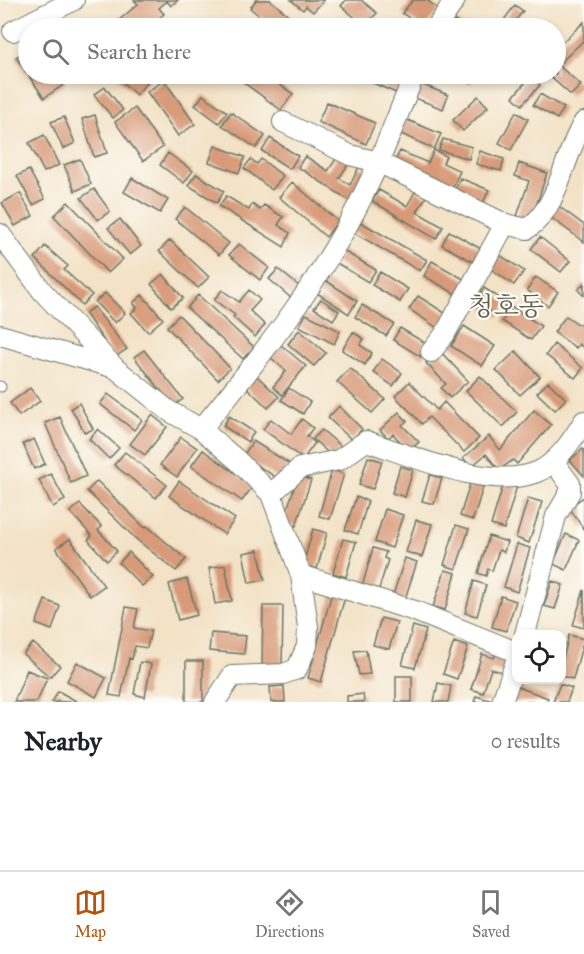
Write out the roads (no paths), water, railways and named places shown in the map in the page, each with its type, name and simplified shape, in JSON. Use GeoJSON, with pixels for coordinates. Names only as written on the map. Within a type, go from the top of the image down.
{"type":"FeatureCollection","features":[{"type":"Feature","properties":{"kind":"street"},"geometry":{"type":"LineString","coordinates":[[39,18],[74,0]]}},
{"type":"Feature","properties":{"kind":"street"},"geometry":{"type":"LineString","coordinates":[[443,18],[455,0]]}},
{"type":"Feature","properties":{"kind":"street"},"geometry":{"type":"LineString","coordinates":[[13,31],[18,28]]}},
{"type":"Feature","properties":{"kind":"street"},"geometry":{"type":"LineString","coordinates":[[201,429],[270,346],[320,272],[369,184],[411,84]]}},
{"type":"Feature","properties":{"kind":"street"},"geometry":{"type":"LineString","coordinates":[[283,122],[350,155],[378,162],[505,224],[527,229],[537,222],[554,191],[568,151],[584,122]]}},
{"type":"Feature","properties":{"kind":"street"},"geometry":{"type":"LineString","coordinates":[[431,351],[445,334],[505,224]]}},
{"type":"Feature","properties":{"kind":"street"},"geometry":{"type":"LineString","coordinates":[[0,234],[43,292],[115,369],[169,411],[201,429],[271,494],[301,575],[307,637],[302,660],[297,669],[283,674],[232,676],[215,702]]}},
{"type":"Feature","properties":{"kind":"street"},"geometry":{"type":"LineString","coordinates":[[0,335],[115,369]]}},
{"type":"Feature","properties":{"kind":"street"},"geometry":{"type":"LineString","coordinates":[[271,494],[300,468],[339,460],[366,441],[475,475],[509,478],[538,472],[554,461],[584,422]]}},
{"type":"Feature","properties":{"kind":"street"},"geometry":{"type":"LineString","coordinates":[[526,630],[556,516],[570,492],[570,484],[554,461]]}},
{"type":"Feature","properties":{"kind":"street"},"geometry":{"type":"LineString","coordinates":[[301,575],[415,612],[512,650]]}},
{"type":"Feature","properties":{"kind":"street"},"geometry":{"type":"LineString","coordinates":[[502,702],[512,673]]}},
{"type":"Feature","properties":{"kind":"district","name":"청호동"},"geometry":{"type":"Point","coordinates":[506,306]}}]}
